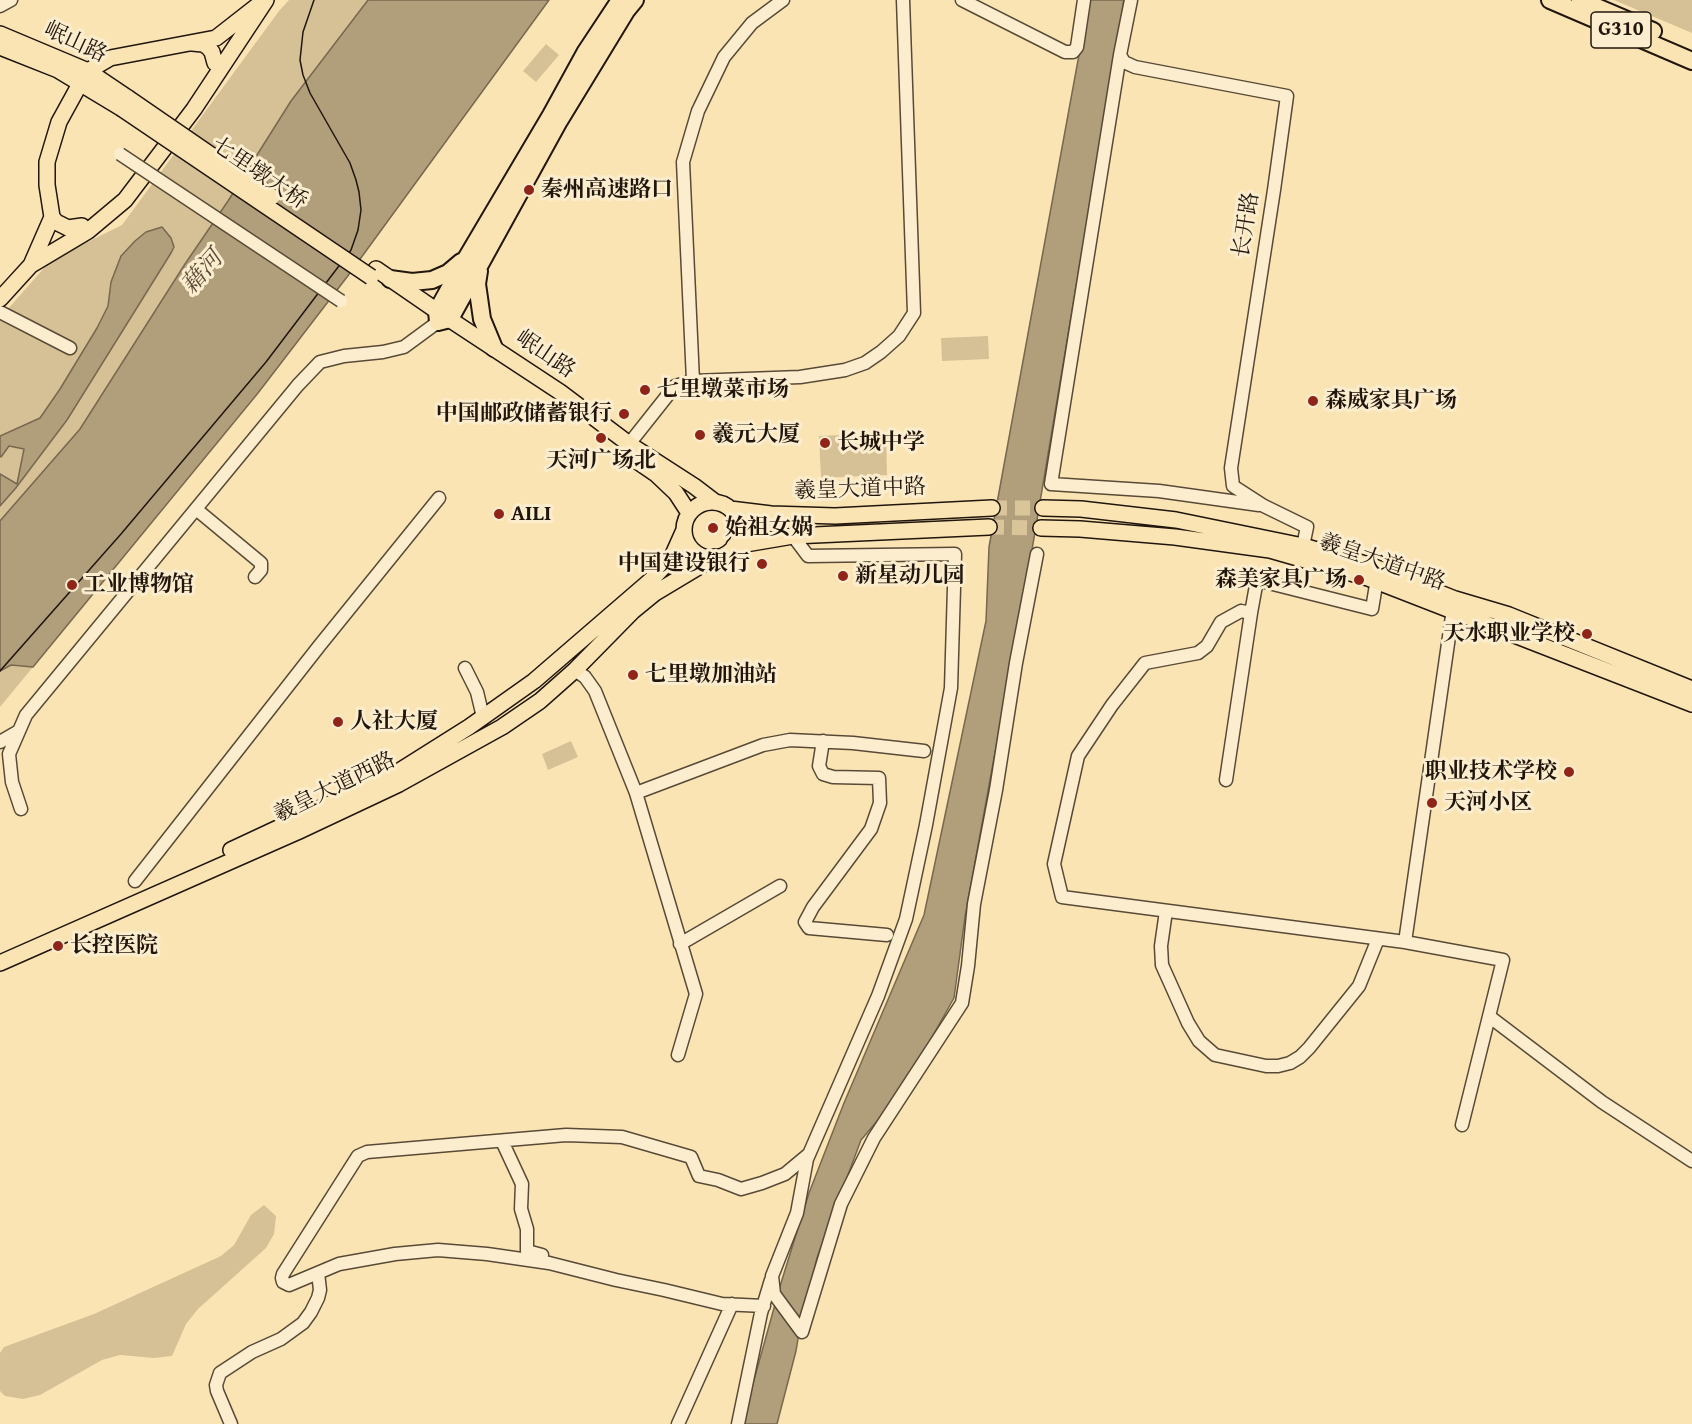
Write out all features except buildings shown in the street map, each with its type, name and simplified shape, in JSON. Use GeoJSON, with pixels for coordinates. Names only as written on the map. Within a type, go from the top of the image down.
{"type":"FeatureCollection","features":[{"type":"Feature","properties":{"kind":"highway"},"geometry":{"type":"LineString","coordinates":[[442,317],[585,53],[620,0]]}},
{"type":"Feature","properties":{"kind":"highway"},"geometry":{"type":"LineString","coordinates":[[390,279],[411,282],[432,280],[473,261],[635,0]]}},
{"type":"Feature","properties":{"kind":"highway","name":"G310"},"geometry":{"type":"LineString","coordinates":[[1550,0],[1692,61]]}},
{"type":"Feature","properties":{"kind":"highway","name":"G310"},"geometry":{"type":"LineString","coordinates":[[1580,0],[1692,48]]}},
{"type":"Feature","properties":{"kind":"highway"},"geometry":{"type":"LineString","coordinates":[[473,261],[482,319],[494,348]]}},
{"type":"Feature","properties":{"kind":"main road"},"geometry":{"type":"LineString","coordinates":[[82,226],[69,228],[56,222],[52,217],[47,185],[47,162],[59,122],[85,77],[106,51],[132,44],[210,32],[252,5],[265,0]]}},
{"type":"Feature","properties":{"kind":"main road"},"geometry":{"type":"LineString","coordinates":[[33,260],[88,231],[125,200],[194,109],[265,0]]}},
{"type":"Feature","properties":{"kind":"main road"},"geometry":{"type":"LineString","coordinates":[[85,77],[110,58],[216,38],[252,5]]}},
{"type":"Feature","properties":{"kind":"main road"},"geometry":{"type":"LineString","coordinates":[[0,299],[33,260],[82,226],[118,193],[153,151],[215,63],[252,5]]}},
{"type":"Feature","properties":{"kind":"main road","name":"岷山路"},"geometry":{"type":"LineString","coordinates":[[0,34],[85,77],[125,103]]}},
{"type":"Feature","properties":{"kind":"main road"},"geometry":{"type":"LineString","coordinates":[[192,43],[203,44],[208,48],[212,52],[215,63]]}},
{"type":"Feature","properties":{"kind":"main road","name":"岷山路"},"geometry":{"type":"LineString","coordinates":[[0,47],[58,70],[85,77]]}},
{"type":"Feature","properties":{"kind":"main road","name":"七里墩大桥"},"geometry":{"type":"LineString","coordinates":[[125,103],[374,273]]}},
{"type":"Feature","properties":{"kind":"main road"},"geometry":{"type":"LineString","coordinates":[[33,260],[52,217]]}},
{"type":"Feature","properties":{"kind":"main road","name":"岷山路"},"geometry":{"type":"LineString","coordinates":[[374,273],[390,279],[656,474],[676,493],[689,513]]}},
{"type":"Feature","properties":{"kind":"main road","name":"岷山路"},"geometry":{"type":"LineString","coordinates":[[374,273],[560,392],[629,444],[715,502]]}},
{"type":"Feature","properties":{"kind":"main road"},"geometry":{"type":"LineString","coordinates":[[715,502],[730,509],[737,519],[740,530],[737,541],[726,554],[715,557],[703,556],[693,550],[686,541],[685,524],[689,513],[698,506],[715,502]]}},
{"type":"Feature","properties":{"kind":"main road","name":"羲皇大道中路"},"geometry":{"type":"LineString","coordinates":[[730,509],[771,514],[835,516],[992,507]]}},
{"type":"Feature","properties":{"kind":"main road","name":"羲皇大道中路"},"geometry":{"type":"LineString","coordinates":[[1043,508],[1081,509],[1176,520],[1303,546],[1454,605],[1692,704]]}},
{"type":"Feature","properties":{"kind":"main road","name":"羲皇大道中路"},"geometry":{"type":"LineString","coordinates":[[734,546],[793,536],[830,533],[989,527]]}},
{"type":"Feature","properties":{"kind":"main road","name":"羲皇大道中路"},"geometry":{"type":"LineString","coordinates":[[1041,528],[1175,537],[1270,550],[1378,575]]}},
{"type":"Feature","properties":{"kind":"main road","name":"羲皇大道西路"},"geometry":{"type":"LineString","coordinates":[[0,956],[396,773],[534,681],[651,580],[671,559],[684,530]]}},
{"type":"Feature","properties":{"kind":"main road","name":"羲皇大道西路"},"geometry":{"type":"LineString","coordinates":[[0,963],[297,832],[399,784],[502,727],[540,701],[648,599],[715,557]]}},
{"type":"Feature","properties":{"kind":"main road","name":"羲皇大道中路"},"geometry":{"type":"LineString","coordinates":[[1454,605],[1509,615],[1692,690]]}},
{"type":"Feature","properties":{"kind":"street"},"geometry":{"type":"LineString","coordinates":[[0,6],[10,0]]}},
{"type":"Feature","properties":{"kind":"street"},"geometry":{"type":"LineString","coordinates":[[693,381],[683,162],[698,111],[724,57],[752,23],[783,0]]}},
{"type":"Feature","properties":{"kind":"street"},"geometry":{"type":"LineString","coordinates":[[629,444],[675,386],[693,381],[800,377],[845,370],[865,363],[881,351],[899,336],[914,313],[903,0]]}},
{"type":"Feature","properties":{"kind":"street"},"geometry":{"type":"LineString","coordinates":[[963,0],[1065,52],[1073,52],[1077,47],[1084,0]]}},
{"type":"Feature","properties":{"kind":"street"},"geometry":{"type":"LineString","coordinates":[[1131,0],[1120,55],[1051,484],[1159,491],[1264,506]]}},
{"type":"Feature","properties":{"kind":"street","name":"长开路"},"geometry":{"type":"LineString","coordinates":[[1120,55],[1124,62],[1135,67],[1287,96],[1231,468],[1233,486],[1264,506],[1307,527],[1303,546]]}},
{"type":"Feature","properties":{"kind":"street"},"geometry":{"type":"LineString","coordinates":[[120,154],[341,300]]}},
{"type":"Feature","properties":{"kind":"street"},"geometry":{"type":"LineString","coordinates":[[0,312],[70,348]]}},
{"type":"Feature","properties":{"kind":"street"},"geometry":{"type":"LineString","coordinates":[[21,809],[12,782],[9,754],[26,715],[298,385],[320,362],[404,347],[442,317]]}},
{"type":"Feature","properties":{"kind":"street"},"geometry":{"type":"LineString","coordinates":[[135,881],[320,645],[439,498]]}},
{"type":"Feature","properties":{"kind":"street"},"geometry":{"type":"LineString","coordinates":[[196,509],[261,563],[261,570],[255,577]]}},
{"type":"Feature","properties":{"kind":"street"},"geometry":{"type":"LineString","coordinates":[[738,1424],[772,1276],[797,1213],[809,1154],[878,996],[906,918],[951,688],[955,554],[808,556],[793,536]]}},
{"type":"Feature","properties":{"kind":"street"},"geometry":{"type":"LineString","coordinates":[[502,1141],[522,1184],[521,1209],[527,1229],[527,1251],[736,1301],[768,1299],[802,1332],[841,1204],[869,1147],[962,1003],[974,904],[1037,554]]}},
{"type":"Feature","properties":{"kind":"street"},"geometry":{"type":"LineString","coordinates":[[1226,780],[1257,580],[1372,609],[1378,575]]}},
{"type":"Feature","properties":{"kind":"street"},"geometry":{"type":"LineString","coordinates":[[1405,942],[1454,605]]}},
{"type":"Feature","properties":{"kind":"street"},"geometry":{"type":"LineString","coordinates":[[1251,613],[1241,611],[1221,622],[1207,646],[1198,653],[1145,663],[1112,705],[1078,756],[1054,864],[1062,897],[1405,942],[1503,960],[1462,1125]]}},
{"type":"Feature","properties":{"kind":"street"},"geometry":{"type":"LineString","coordinates":[[465,668],[477,692],[483,717]]}},
{"type":"Feature","properties":{"kind":"street"},"geometry":{"type":"LineString","coordinates":[[575,670],[585,677],[595,691],[636,793],[696,994],[678,1055]]}},
{"type":"Feature","properties":{"kind":"street"},"geometry":{"type":"LineString","coordinates":[[0,742],[19,731]]}},
{"type":"Feature","properties":{"kind":"street"},"geometry":{"type":"LineString","coordinates":[[636,793],[763,745],[790,740],[853,743],[924,751]]}},
{"type":"Feature","properties":{"kind":"street"},"geometry":{"type":"LineString","coordinates":[[823,741],[819,766],[823,774],[833,777],[879,778],[880,803],[871,829],[813,907],[805,922],[809,928],[887,935]]}},
{"type":"Feature","properties":{"kind":"street"},"geometry":{"type":"LineString","coordinates":[[680,944],[780,886]]}},
{"type":"Feature","properties":{"kind":"street"},"geometry":{"type":"LineString","coordinates":[[1166,911],[1161,946],[1162,965],[1198,1041],[1215,1055],[1266,1066],[1290,1063],[1308,1048],[1359,986],[1378,939]]}},
{"type":"Feature","properties":{"kind":"street"},"geometry":{"type":"LineString","coordinates":[[1490,1017],[1602,1102],[1692,1161]]}},
{"type":"Feature","properties":{"kind":"street"},"geometry":{"type":"LineString","coordinates":[[768,1299],[732,1305],[722,1304],[549,1263],[438,1250],[395,1254],[339,1264],[289,1285],[283,1282],[282,1278],[358,1155],[367,1152],[566,1135],[622,1137],[691,1157],[699,1176],[741,1189],[762,1184],[785,1174],[809,1154]]}},
{"type":"Feature","properties":{"kind":"street"},"geometry":{"type":"LineString","coordinates":[[231,1424],[217,1391],[216,1385],[220,1373],[252,1352],[281,1339],[303,1323],[318,1298],[320,1290],[318,1273]]}},
{"type":"Feature","properties":{"kind":"street"},"geometry":{"type":"LineString","coordinates":[[678,1424],[732,1305]]}},
{"type":"Feature","properties":{"kind":"shaded area"},"geometry":{"type":"Polygon","coordinates":[[[289,0],[368,0],[291,101],[80,429],[0,521],[0,318],[51,260],[122,225],[289,0]]]}},
{"type":"Feature","properties":{"kind":"shaded area"},"geometry":{"type":"Polygon","coordinates":[[[1614,0],[1692,0],[1692,33],[1614,0]]]}},
{"type":"Feature","properties":{"kind":"shaded area"},"geometry":{"type":"Polygon","coordinates":[[[546,44],[559,55],[536,82],[523,71],[546,44]]]}},
{"type":"Feature","properties":{"kind":"shaded area"},"geometry":{"type":"Polygon","coordinates":[[[988,336],[989,359],[942,361],[941,338],[988,336]]]}},
{"type":"Feature","properties":{"kind":"shaded area"},"geometry":{"type":"Polygon","coordinates":[[[886,433],[887,475],[821,478],[819,436],[886,433]]]}},
{"type":"Feature","properties":{"kind":"shaded area"},"geometry":{"type":"Polygon","coordinates":[[[11,665],[33,667],[0,707],[0,671],[11,665]]]}},
{"type":"Feature","properties":{"kind":"shaded area"},"geometry":{"type":"Polygon","coordinates":[[[571,741],[578,757],[548,770],[542,754],[571,741]]]}},
{"type":"Feature","properties":{"kind":"shaded area"},"geometry":{"type":"Polygon","coordinates":[[[264,1205],[276,1216],[274,1234],[266,1248],[198,1309],[186,1324],[172,1356],[154,1358],[120,1355],[102,1360],[40,1395],[23,1399],[5,1396],[0,1391],[0,1353],[4,1347],[94,1314],[221,1256],[234,1245],[251,1215],[264,1205]]]}},
{"type":"Feature","properties":{"kind":"water","name":"藉河"},"geometry":{"type":"Polygon","coordinates":[[[368,0],[549,0],[347,277],[258,393],[33,667],[11,665],[0,671],[0,521],[80,429],[291,101],[368,0]]]}},
{"type":"Feature","properties":{"kind":"water"},"geometry":{"type":"Polygon","coordinates":[[[1089,0],[1124,0],[1032,550],[965,917],[954,998],[900,1094],[861,1140],[817,1258],[777,1424],[744,1424],[781,1283],[809,1193],[844,1103],[924,915],[986,621],[989,547],[1089,0]]]}},
{"type":"Feature","properties":{"kind":"water"},"geometry":{"type":"Polygon","coordinates":[[[162,227],[171,238],[174,247],[171,253],[67,420],[0,506],[0,474],[17,484],[24,449],[9,446],[1,457],[0,436],[40,418],[60,389],[108,306],[111,282],[121,256],[146,232],[162,227]]]}},
{"type":"Feature","properties":{"kind":"tunnel"},"geometry":{"type":"LineString","coordinates":[[992,508],[1043,508]]}},
{"type":"Feature","properties":{"kind":"tunnel"},"geometry":{"type":"LineString","coordinates":[[989,527],[1041,528]]}},
{"type":"Feature","properties":{"kind":"tram line"},"geometry":{"type":"LineString","coordinates":[[0,671],[121,534],[266,362],[351,250],[358,230],[361,210],[356,180],[350,163],[310,93],[300,60],[303,32],[314,0]]}},
{"type":"Feature","properties":{"kind":"place","name":"秦州高速路口"},"geometry":{"type":"Point","coordinates":[529,190]}},
{"type":"Feature","properties":{"kind":"place","name":"七里墩菜市场"},"geometry":{"type":"Point","coordinates":[645,390]}},
{"type":"Feature","properties":{"kind":"place","name":"森威家具广场"},"geometry":{"type":"Point","coordinates":[1313,401]}},
{"type":"Feature","properties":{"kind":"place","name":"中国邮政储蓄银行"},"geometry":{"type":"Point","coordinates":[624,414]}},
{"type":"Feature","properties":{"kind":"place","name":"羲元大厦"},"geometry":{"type":"Point","coordinates":[700,435]}},
{"type":"Feature","properties":{"kind":"place","name":"天河广场北"},"geometry":{"type":"Point","coordinates":[601,438]}},
{"type":"Feature","properties":{"kind":"place","name":"长城中学"},"geometry":{"type":"Point","coordinates":[825,443]}},
{"type":"Feature","properties":{"kind":"place","name":"AILI"},"geometry":{"type":"Point","coordinates":[499,514]}},
{"type":"Feature","properties":{"kind":"place","name":"始祖女娲"},"geometry":{"type":"Point","coordinates":[713,528]}},
{"type":"Feature","properties":{"kind":"place","name":"中国建设银行"},"geometry":{"type":"Point","coordinates":[762,564]}},
{"type":"Feature","properties":{"kind":"place","name":"新星动儿园"},"geometry":{"type":"Point","coordinates":[843,576]}},
{"type":"Feature","properties":{"kind":"place","name":"森美家具广场"},"geometry":{"type":"Point","coordinates":[1359,580]}},
{"type":"Feature","properties":{"kind":"place","name":"工业博物馆"},"geometry":{"type":"Point","coordinates":[72,585]}},
{"type":"Feature","properties":{"kind":"place","name":"天水职业学校"},"geometry":{"type":"Point","coordinates":[1587,634]}},
{"type":"Feature","properties":{"kind":"place","name":"七里墩加油站"},"geometry":{"type":"Point","coordinates":[633,675]}},
{"type":"Feature","properties":{"kind":"place","name":"人社大厦"},"geometry":{"type":"Point","coordinates":[338,722]}},
{"type":"Feature","properties":{"kind":"place","name":"职业技术学校"},"geometry":{"type":"Point","coordinates":[1569,772]}},
{"type":"Feature","properties":{"kind":"place","name":"天河小区"},"geometry":{"type":"Point","coordinates":[1432,803]}},
{"type":"Feature","properties":{"kind":"place","name":"长控医院"},"geometry":{"type":"Point","coordinates":[58,946]}}]}
